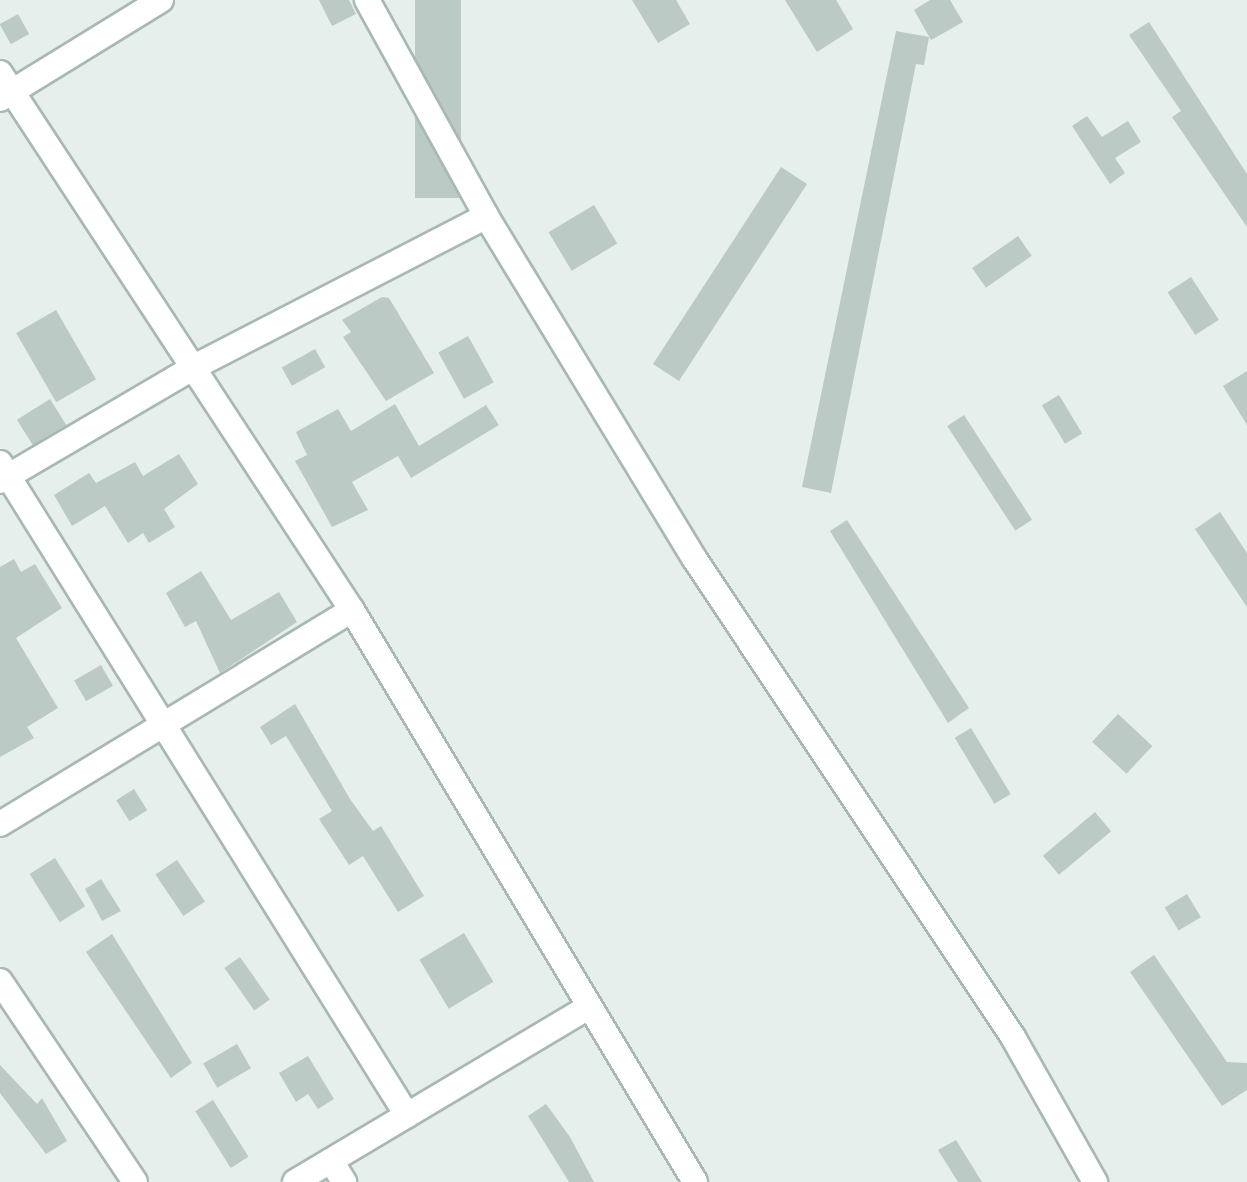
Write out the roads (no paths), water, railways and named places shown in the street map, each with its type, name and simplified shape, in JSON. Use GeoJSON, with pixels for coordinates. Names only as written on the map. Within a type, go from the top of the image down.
{"type":"FeatureCollection","features":[{"type":"Feature","properties":{"kind":"street"},"geometry":{"type":"LineString","coordinates":[[161,0],[4,88],[196,366],[352,610],[695,1182]]}},
{"type":"Feature","properties":{"kind":"street"},"geometry":{"type":"LineString","coordinates":[[367,0],[486,216],[694,558],[1013,1037],[1088,1179]]}},
{"type":"Feature","properties":{"kind":"street"},"geometry":{"type":"LineString","coordinates":[[407,1115],[168,722],[3,474],[196,366],[486,216]]}},
{"type":"Feature","properties":{"kind":"street"},"geometry":{"type":"LineString","coordinates":[[0,824],[352,610]]}},
{"type":"Feature","properties":{"kind":"street"},"geometry":{"type":"LineString","coordinates":[[0,981],[135,1182]]}},
{"type":"Feature","properties":{"kind":"street"},"geometry":{"type":"LineString","coordinates":[[295,1182],[589,1007]]}},
{"type":"Feature","properties":{"kind":"street"},"geometry":{"type":"LineString","coordinates":[[331,1161],[344,1182]]}}]}
